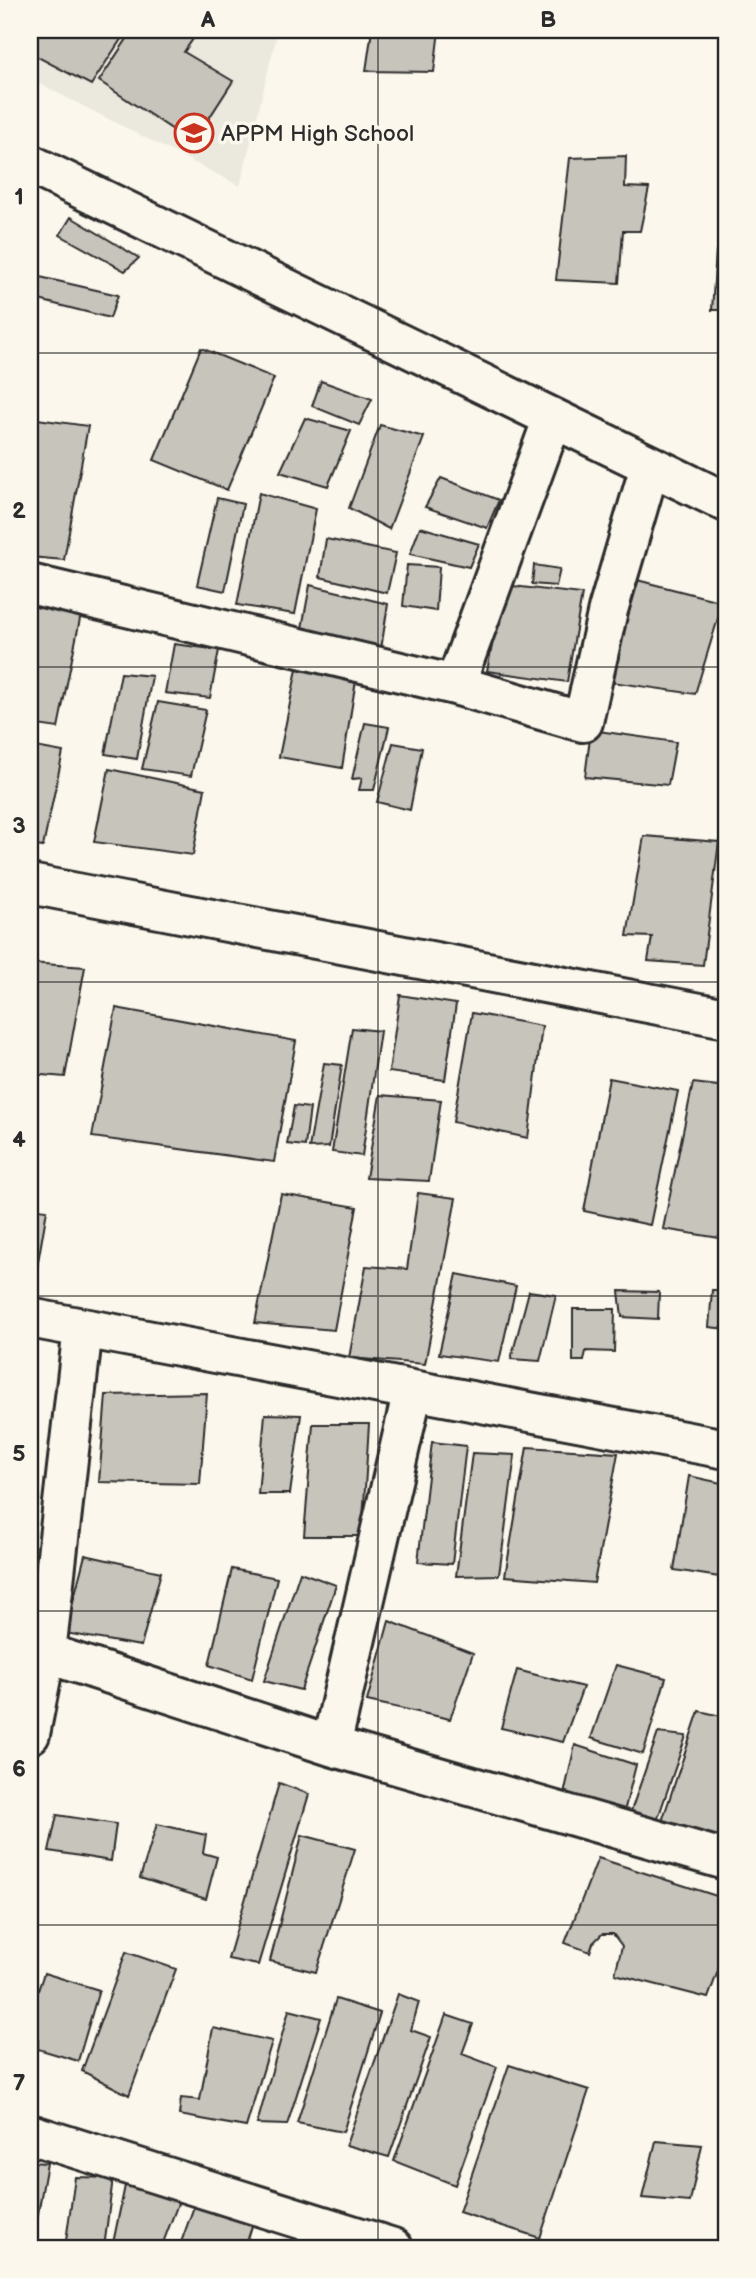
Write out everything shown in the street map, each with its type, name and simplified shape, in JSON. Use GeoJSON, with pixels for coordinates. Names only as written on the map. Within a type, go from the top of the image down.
{"type":"FeatureCollection","features":[{"type":"Feature","properties":{"kind":"street"},"geometry":{"type":"LineString","coordinates":[[30,164],[726,502]]}},
{"type":"Feature","properties":{"kind":"street"},"geometry":{"type":"LineString","coordinates":[[455,685],[553,418]]}},
{"type":"Feature","properties":{"kind":"street"},"geometry":{"type":"LineString","coordinates":[[30,584],[455,685],[583,722],[608,610],[650,466]]}},
{"type":"Feature","properties":{"kind":"street"},"geometry":{"type":"LineString","coordinates":[[30,884],[726,1018]]}},
{"type":"Feature","properties":{"kind":"street"},"geometry":{"type":"LineString","coordinates":[[30,1318],[726,1449]]}},
{"type":"Feature","properties":{"kind":"street"},"geometry":{"type":"LineString","coordinates":[[30,1734],[38,1650],[83,1328]]}},
{"type":"Feature","properties":{"kind":"street"},"geometry":{"type":"LineString","coordinates":[[331,1746],[413,1390]]}},
{"type":"Feature","properties":{"kind":"street"},"geometry":{"type":"LineString","coordinates":[[38,1650],[331,1746],[726,1860]]}},
{"type":"Feature","properties":{"kind":"street"},"geometry":{"type":"LineString","coordinates":[[30,2134],[393,2248]]}},
{"type":"Feature","properties":{"kind":"shaded area","name":"APPM High School"},"geometry":{"type":"Polygon","coordinates":[[[30,30],[278,30],[240,186],[30,79],[30,30]]]}},
{"type":"Feature","properties":{"kind":"building"},"geometry":{"type":"Polygon","coordinates":[[[30,30],[127,30],[91,85],[30,53],[30,30]]]}},
{"type":"Feature","properties":{"kind":"building"},"geometry":{"type":"Polygon","coordinates":[[[133,30],[184,30],[195,36],[184,52],[233,81],[193,143],[99,81],[133,30]]]}},
{"type":"Feature","properties":{"kind":"building"},"geometry":{"type":"Polygon","coordinates":[[[372,30],[439,30],[434,72],[366,71],[372,30]]]}},
{"type":"Feature","properties":{"kind":"building"},"geometry":{"type":"Polygon","coordinates":[[[626,156],[625,187],[649,188],[640,231],[623,231],[619,283],[556,280],[570,158],[626,156]]]}},
{"type":"Feature","properties":{"kind":"building"},"geometry":{"type":"Polygon","coordinates":[[[71,217],[139,258],[125,271],[60,235],[71,217]]]}},
{"type":"Feature","properties":{"kind":"building"},"geometry":{"type":"Polygon","coordinates":[[[716,251],[726,251],[726,310],[712,310],[716,251]]]}},
{"type":"Feature","properties":{"kind":"building"},"geometry":{"type":"Polygon","coordinates":[[[40,277],[118,295],[110,318],[35,299],[40,277]]]}},
{"type":"Feature","properties":{"kind":"building"},"geometry":{"type":"Polygon","coordinates":[[[201,348],[274,378],[227,490],[154,460],[201,348]]]}},
{"type":"Feature","properties":{"kind":"building"},"geometry":{"type":"Polygon","coordinates":[[[321,381],[372,399],[359,425],[312,406],[321,381]]]}},
{"type":"Feature","properties":{"kind":"building"},"geometry":{"type":"Polygon","coordinates":[[[30,418],[88,426],[64,560],[30,557],[30,418]]]}},
{"type":"Feature","properties":{"kind":"building"},"geometry":{"type":"Polygon","coordinates":[[[305,418],[351,431],[328,486],[280,472],[305,418]]]}},
{"type":"Feature","properties":{"kind":"building"},"geometry":{"type":"Polygon","coordinates":[[[380,425],[424,437],[389,529],[349,508],[380,425]]]}},
{"type":"Feature","properties":{"kind":"building"},"geometry":{"type":"Polygon","coordinates":[[[441,478],[499,500],[487,528],[425,507],[441,478]]]}},
{"type":"Feature","properties":{"kind":"building"},"geometry":{"type":"Polygon","coordinates":[[[259,493],[316,509],[295,614],[237,605],[259,493]]]}},
{"type":"Feature","properties":{"kind":"building"},"geometry":{"type":"Polygon","coordinates":[[[217,498],[243,504],[225,591],[197,585],[217,498]]]}},
{"type":"Feature","properties":{"kind":"building"},"geometry":{"type":"Polygon","coordinates":[[[420,527],[479,544],[469,567],[410,554],[420,527]]]}},
{"type":"Feature","properties":{"kind":"building"},"geometry":{"type":"Polygon","coordinates":[[[326,539],[396,553],[387,593],[320,577],[326,539]]]}},
{"type":"Feature","properties":{"kind":"building"},"geometry":{"type":"Polygon","coordinates":[[[407,565],[439,567],[436,611],[403,606],[407,565]]]}},
{"type":"Feature","properties":{"kind":"building"},"geometry":{"type":"Polygon","coordinates":[[[534,565],[560,569],[556,586],[532,584],[534,565]]]}},
{"type":"Feature","properties":{"kind":"building"},"geometry":{"type":"Polygon","coordinates":[[[637,580],[723,602],[695,694],[605,681],[637,580]]]}},
{"type":"Feature","properties":{"kind":"building"},"geometry":{"type":"Polygon","coordinates":[[[310,585],[388,604],[380,656],[300,639],[310,585]]]}},
{"type":"Feature","properties":{"kind":"building"},"geometry":{"type":"Polygon","coordinates":[[[504,585],[582,594],[567,682],[487,671],[504,585]]]}},
{"type":"Feature","properties":{"kind":"building"},"geometry":{"type":"Polygon","coordinates":[[[30,599],[81,614],[58,728],[30,724],[30,599]]]}},
{"type":"Feature","properties":{"kind":"building"},"geometry":{"type":"Polygon","coordinates":[[[174,644],[219,650],[210,698],[165,693],[174,644]]]}},
{"type":"Feature","properties":{"kind":"building"},"geometry":{"type":"Polygon","coordinates":[[[298,664],[357,674],[342,768],[279,757],[298,664]]]}},
{"type":"Feature","properties":{"kind":"building"},"geometry":{"type":"Polygon","coordinates":[[[121,673],[152,676],[137,759],[105,754],[121,673]]]}},
{"type":"Feature","properties":{"kind":"building"},"geometry":{"type":"Polygon","coordinates":[[[158,702],[206,710],[191,776],[142,769],[158,702]]]}},
{"type":"Feature","properties":{"kind":"building"},"geometry":{"type":"Polygon","coordinates":[[[365,723],[389,727],[374,790],[359,790],[362,778],[352,779],[365,723]]]}},
{"type":"Feature","properties":{"kind":"building"},"geometry":{"type":"Polygon","coordinates":[[[591,730],[676,742],[668,785],[585,777],[591,730]]]}},
{"type":"Feature","properties":{"kind":"building"},"geometry":{"type":"Polygon","coordinates":[[[393,743],[422,748],[410,810],[377,802],[393,743]]]}},
{"type":"Feature","properties":{"kind":"building"},"geometry":{"type":"Polygon","coordinates":[[[30,746],[63,752],[43,847],[30,845],[30,746]]]}},
{"type":"Feature","properties":{"kind":"building"},"geometry":{"type":"Polygon","coordinates":[[[109,769],[205,789],[193,855],[94,842],[109,769]]]}},
{"type":"Feature","properties":{"kind":"building"},"geometry":{"type":"Polygon","coordinates":[[[644,836],[719,842],[703,965],[648,961],[652,937],[627,936],[644,836]]]}},
{"type":"Feature","properties":{"kind":"building"},"geometry":{"type":"Polygon","coordinates":[[[30,963],[85,967],[65,1077],[30,1074],[30,963]]]}},
{"type":"Feature","properties":{"kind":"building"},"geometry":{"type":"Polygon","coordinates":[[[400,995],[456,1004],[445,1080],[389,1072],[400,995]]]}},
{"type":"Feature","properties":{"kind":"building"},"geometry":{"type":"Polygon","coordinates":[[[116,1008],[296,1041],[274,1162],[92,1137],[116,1008]]]}},
{"type":"Feature","properties":{"kind":"building"},"geometry":{"type":"Polygon","coordinates":[[[472,1013],[542,1026],[528,1138],[453,1122],[472,1013]]]}},
{"type":"Feature","properties":{"kind":"building"},"geometry":{"type":"Polygon","coordinates":[[[352,1028],[380,1031],[362,1156],[332,1152],[352,1028]]]}},
{"type":"Feature","properties":{"kind":"building"},"geometry":{"type":"Polygon","coordinates":[[[324,1063],[342,1065],[329,1147],[309,1148],[324,1063]]]}},
{"type":"Feature","properties":{"kind":"building"},"geometry":{"type":"Polygon","coordinates":[[[609,1078],[678,1091],[650,1225],[584,1211],[609,1078]]]}},
{"type":"Feature","properties":{"kind":"building"},"geometry":{"type":"Polygon","coordinates":[[[693,1083],[726,1087],[726,1239],[663,1229],[693,1083]]]}},
{"type":"Feature","properties":{"kind":"building"},"geometry":{"type":"Polygon","coordinates":[[[380,1095],[441,1100],[429,1181],[366,1178],[380,1095]]]}},
{"type":"Feature","properties":{"kind":"building"},"geometry":{"type":"Polygon","coordinates":[[[294,1106],[310,1108],[305,1146],[287,1144],[294,1106]]]}},
{"type":"Feature","properties":{"kind":"building"},"geometry":{"type":"Polygon","coordinates":[[[418,1193],[456,1198],[425,1364],[349,1358],[366,1266],[407,1269],[418,1193]]]}},
{"type":"Feature","properties":{"kind":"building"},"geometry":{"type":"Polygon","coordinates":[[[281,1194],[357,1207],[334,1330],[255,1323],[281,1194]]]}},
{"type":"Feature","properties":{"kind":"building"},"geometry":{"type":"Polygon","coordinates":[[[30,1208],[47,1210],[34,1285],[30,1284],[30,1208]]]}},
{"type":"Feature","properties":{"kind":"building"},"geometry":{"type":"Polygon","coordinates":[[[457,1274],[516,1286],[499,1362],[439,1354],[457,1274]]]}},
{"type":"Feature","properties":{"kind":"building"},"geometry":{"type":"Polygon","coordinates":[[[712,1290],[726,1290],[726,1329],[709,1327],[712,1290]]]}},
{"type":"Feature","properties":{"kind":"building"},"geometry":{"type":"Polygon","coordinates":[[[529,1291],[556,1295],[540,1361],[511,1359],[529,1291]]]}},
{"type":"Feature","properties":{"kind":"building"},"geometry":{"type":"Polygon","coordinates":[[[619,1291],[659,1292],[658,1319],[622,1317],[619,1291]]]}},
{"type":"Feature","properties":{"kind":"building"},"geometry":{"type":"Polygon","coordinates":[[[573,1309],[615,1309],[614,1352],[586,1351],[584,1361],[573,1361],[573,1309]]]}},
{"type":"Feature","properties":{"kind":"building"},"geometry":{"type":"Polygon","coordinates":[[[207,1393],[200,1484],[99,1482],[106,1395],[207,1393]]]}},
{"type":"Feature","properties":{"kind":"building"},"geometry":{"type":"Polygon","coordinates":[[[265,1414],[301,1415],[290,1494],[258,1494],[265,1414]]]}},
{"type":"Feature","properties":{"kind":"building"},"geometry":{"type":"Polygon","coordinates":[[[313,1424],[369,1424],[362,1536],[304,1536],[313,1424]]]}},
{"type":"Feature","properties":{"kind":"building"},"geometry":{"type":"Polygon","coordinates":[[[432,1442],[466,1446],[452,1564],[418,1562],[432,1442]]]}},
{"type":"Feature","properties":{"kind":"building"},"geometry":{"type":"Polygon","coordinates":[[[527,1447],[618,1453],[594,1583],[505,1576],[527,1447]]]}},
{"type":"Feature","properties":{"kind":"building"},"geometry":{"type":"Polygon","coordinates":[[[472,1453],[515,1455],[499,1575],[456,1576],[472,1453]]]}},
{"type":"Feature","properties":{"kind":"building"},"geometry":{"type":"Polygon","coordinates":[[[689,1476],[726,1484],[726,1578],[674,1570],[689,1476]]]}},
{"type":"Feature","properties":{"kind":"building"},"geometry":{"type":"Polygon","coordinates":[[[85,1555],[161,1572],[141,1646],[65,1633],[85,1555]]]}},
{"type":"Feature","properties":{"kind":"building"},"geometry":{"type":"Polygon","coordinates":[[[30,1556],[41,1557],[30,1611],[30,1556]]]}},
{"type":"Feature","properties":{"kind":"building"},"geometry":{"type":"Polygon","coordinates":[[[232,1569],[277,1578],[252,1679],[209,1665],[232,1569]]]}},
{"type":"Feature","properties":{"kind":"building"},"geometry":{"type":"Polygon","coordinates":[[[300,1572],[336,1585],[301,1690],[264,1681],[300,1572]]]}},
{"type":"Feature","properties":{"kind":"building"},"geometry":{"type":"Polygon","coordinates":[[[389,1621],[473,1653],[450,1719],[367,1701],[389,1621]]]}},
{"type":"Feature","properties":{"kind":"building"},"geometry":{"type":"Polygon","coordinates":[[[616,1665],[666,1678],[643,1754],[591,1738],[616,1665]]]}},
{"type":"Feature","properties":{"kind":"building"},"geometry":{"type":"Polygon","coordinates":[[[517,1670],[583,1687],[563,1742],[501,1728],[517,1670]]]}},
{"type":"Feature","properties":{"kind":"building"},"geometry":{"type":"Polygon","coordinates":[[[699,1711],[726,1717],[726,1838],[722,1853],[657,1836],[699,1711]]]}},
{"type":"Feature","properties":{"kind":"building"},"geometry":{"type":"Polygon","coordinates":[[[658,1733],[686,1736],[657,1821],[631,1811],[658,1733]]]}},
{"type":"Feature","properties":{"kind":"building"},"geometry":{"type":"Polygon","coordinates":[[[575,1745],[636,1765],[624,1812],[563,1799],[575,1745]]]}},
{"type":"Feature","properties":{"kind":"building"},"geometry":{"type":"Polygon","coordinates":[[[279,1783],[309,1794],[258,1965],[228,1959],[279,1783]]]}},
{"type":"Feature","properties":{"kind":"building"},"geometry":{"type":"Polygon","coordinates":[[[57,1815],[116,1824],[111,1861],[49,1851],[57,1815]]]}},
{"type":"Feature","properties":{"kind":"building"},"geometry":{"type":"Polygon","coordinates":[[[157,1824],[206,1835],[203,1853],[217,1857],[206,1899],[140,1878],[157,1824]]]}},
{"type":"Feature","properties":{"kind":"building"},"geometry":{"type":"Polygon","coordinates":[[[302,1835],[355,1849],[316,1972],[270,1961],[302,1835]]]}},
{"type":"Feature","properties":{"kind":"building"},"geometry":{"type":"Polygon","coordinates":[[[598,1858],[726,1899],[726,1949],[708,1998],[615,1974],[622,1946],[613,1934],[602,1934],[593,1943],[590,1952],[565,1943],[598,1858]]]}},
{"type":"Feature","properties":{"kind":"building"},"geometry":{"type":"Polygon","coordinates":[[[126,1952],[176,1969],[129,2095],[82,2071],[126,1952]]]}},
{"type":"Feature","properties":{"kind":"building"},"geometry":{"type":"Polygon","coordinates":[[[44,1973],[99,1990],[78,2061],[38,2049],[38,2040],[30,2039],[30,2014],[44,1973]]]}},
{"type":"Feature","properties":{"kind":"building"},"geometry":{"type":"Polygon","coordinates":[[[398,1994],[419,2002],[411,2030],[431,2037],[389,2157],[346,2145],[398,1994]]]}},
{"type":"Feature","properties":{"kind":"building"},"geometry":{"type":"Polygon","coordinates":[[[336,1999],[380,2013],[343,2132],[297,2123],[336,1999]]]}},
{"type":"Feature","properties":{"kind":"building"},"geometry":{"type":"Polygon","coordinates":[[[289,2010],[321,2018],[287,2125],[257,2124],[289,2010]]]}},
{"type":"Feature","properties":{"kind":"building"},"geometry":{"type":"Polygon","coordinates":[[[446,2015],[473,2024],[462,2054],[497,2067],[455,2185],[394,2161],[446,2015]]]}},
{"type":"Feature","properties":{"kind":"building"},"geometry":{"type":"Polygon","coordinates":[[[213,2028],[272,2041],[246,2127],[179,2115],[181,2098],[200,2100],[213,2028]]]}},
{"type":"Feature","properties":{"kind":"building"},"geometry":{"type":"Polygon","coordinates":[[[509,2065],[589,2090],[540,2238],[459,2212],[509,2065]]]}},
{"type":"Feature","properties":{"kind":"building"},"geometry":{"type":"Polygon","coordinates":[[[656,2141],[702,2145],[690,2202],[642,2198],[656,2141]]]}},
{"type":"Feature","properties":{"kind":"building"},"geometry":{"type":"Polygon","coordinates":[[[30,2162],[47,2163],[32,2248],[30,2248],[30,2162]]]}},
{"type":"Feature","properties":{"kind":"building"},"geometry":{"type":"Polygon","coordinates":[[[75,2177],[113,2178],[104,2248],[65,2248],[75,2177]]]}},
{"type":"Feature","properties":{"kind":"building"},"geometry":{"type":"Polygon","coordinates":[[[126,2181],[182,2193],[161,2248],[112,2248],[126,2181]]]}},
{"type":"Feature","properties":{"kind":"building"},"geometry":{"type":"Polygon","coordinates":[[[196,2201],[254,2220],[245,2248],[179,2248],[196,2201]]]}},
{"type":"Feature","properties":{"kind":"place","name":"APPM High School"},"geometry":{"type":"Point","coordinates":[194,133]}}]}
